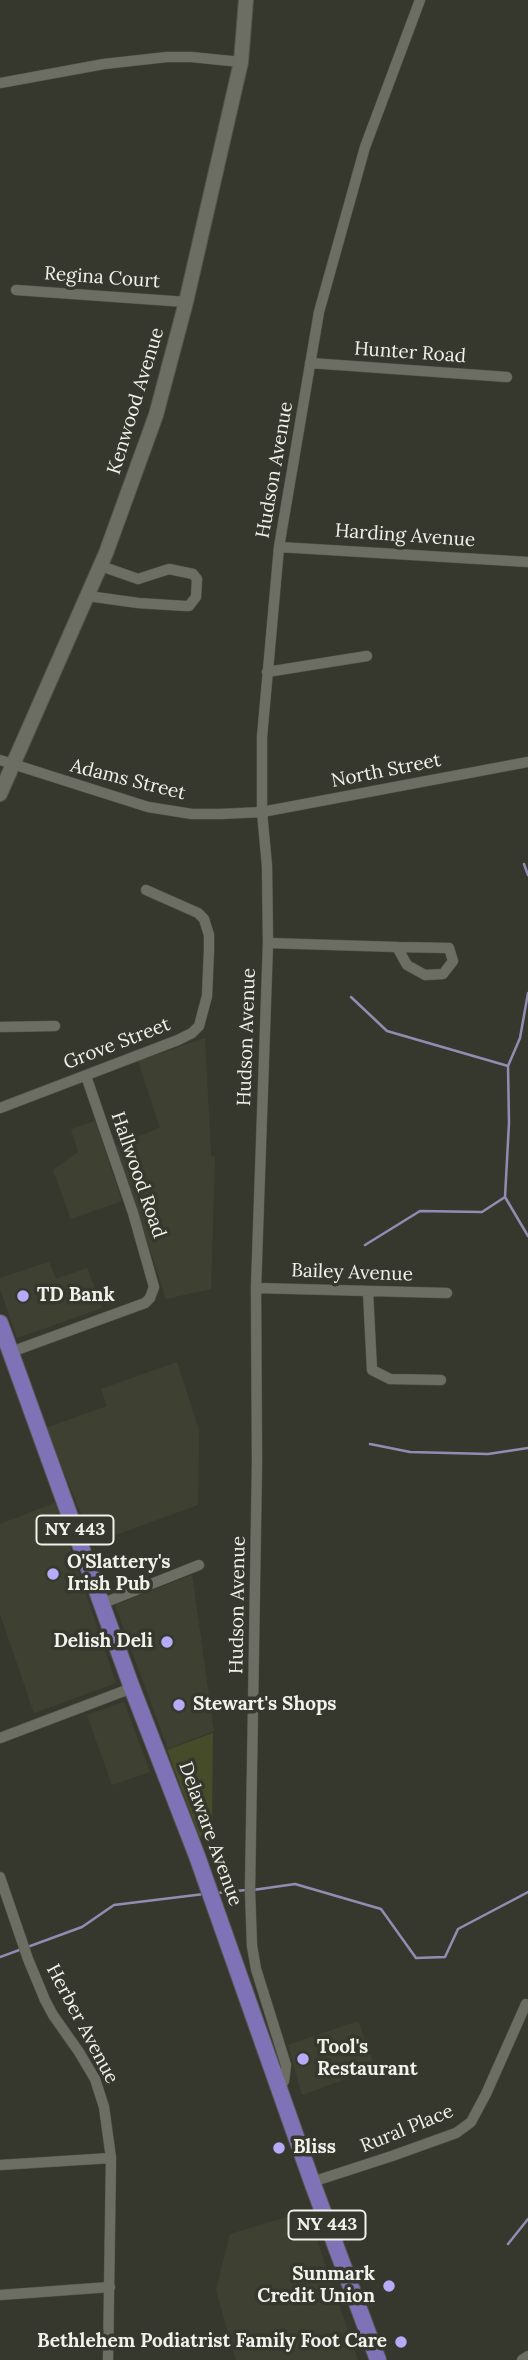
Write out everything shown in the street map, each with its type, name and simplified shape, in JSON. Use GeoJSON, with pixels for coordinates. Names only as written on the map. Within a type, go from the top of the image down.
{"type":"FeatureCollection","features":[{"type":"Feature","properties":{"kind":"main road","name":"Kenwood Avenue"},"geometry":{"type":"LineString","coordinates":[[0,794],[7,762],[101,566],[156,415],[186,302],[242,62],[246,0]]}},
{"type":"Feature","properties":{"kind":"main road","name":"Delaware Avenue"},"geometry":{"type":"LineString","coordinates":[[0,1323],[132,1688],[197,1856],[278,2089],[378,2360]]}},
{"type":"Feature","properties":{"kind":"street","name":"Hudson Avenue"},"geometry":{"type":"LineString","coordinates":[[278,2089],[284,2081],[286,2065],[256,1969],[250,1911],[257,1463],[256,1287],[268,943],[267,866],[256,813],[279,547],[319,312],[365,147],[419,0]]}},
{"type":"Feature","properties":{"kind":"street"},"geometry":{"type":"LineString","coordinates":[[0,83],[104,64],[167,57],[242,62]]}},
{"type":"Feature","properties":{"kind":"street","name":"Regina Court"},"geometry":{"type":"LineString","coordinates":[[16,289],[186,302]]}},
{"type":"Feature","properties":{"kind":"street","name":"Hunter Road"},"geometry":{"type":"LineString","coordinates":[[310,363],[507,377]]}},
{"type":"Feature","properties":{"kind":"street","name":"Harding Avenue"},"geometry":{"type":"LineString","coordinates":[[279,547],[528,562]]}},
{"type":"Feature","properties":{"kind":"street"},"geometry":{"type":"LineString","coordinates":[[88,596],[186,606],[196,597],[197,579],[193,574],[169,569],[138,579],[101,566]]}},
{"type":"Feature","properties":{"kind":"street"},"geometry":{"type":"LineString","coordinates":[[267,672],[367,656]]}},
{"type":"Feature","properties":{"kind":"street","name":"Adams Street"},"geometry":{"type":"LineString","coordinates":[[7,762],[47,777],[153,808],[192,814],[256,813]]}},
{"type":"Feature","properties":{"kind":"street","name":"North Street"},"geometry":{"type":"LineString","coordinates":[[256,813],[528,762]]}},
{"type":"Feature","properties":{"kind":"street","name":"Grove Street"},"geometry":{"type":"LineString","coordinates":[[0,1108],[192,1033],[199,1026],[203,1016],[209,950],[204,919],[198,913],[146,890]]}},
{"type":"Feature","properties":{"kind":"street"},"geometry":{"type":"LineString","coordinates":[[268,943],[449,948],[453,961],[443,974],[425,975],[407,965],[397,947]]}},
{"type":"Feature","properties":{"kind":"street"},"geometry":{"type":"LineString","coordinates":[[0,1027],[55,1026]]}},
{"type":"Feature","properties":{"kind":"street","name":"Hallwood Road"},"geometry":{"type":"LineString","coordinates":[[11,1352],[145,1303],[155,1287],[86,1076]]}},
{"type":"Feature","properties":{"kind":"street","name":"Bailey Avenue"},"geometry":{"type":"LineString","coordinates":[[256,1287],[447,1293]]}},
{"type":"Feature","properties":{"kind":"street"},"geometry":{"type":"LineString","coordinates":[[368,1292],[372,1370],[390,1379],[402,1381],[441,1380]]}},
{"type":"Feature","properties":{"kind":"street"},"geometry":{"type":"LineString","coordinates":[[101,1604],[199,1565]]}},
{"type":"Feature","properties":{"kind":"street"},"geometry":{"type":"LineString","coordinates":[[0,1738],[132,1688]]}},
{"type":"Feature","properties":{"kind":"street","name":"Herber Avenue"},"geometry":{"type":"LineString","coordinates":[[0,1877],[45,2000],[99,2088],[108,2128],[111,2158],[108,2360]]}},
{"type":"Feature","properties":{"kind":"street","name":"Rural Place"},"geometry":{"type":"LineString","coordinates":[[312,2182],[392,2157],[456,2133],[471,2122],[526,2004]]}},
{"type":"Feature","properties":{"kind":"street"},"geometry":{"type":"LineString","coordinates":[[0,2165],[111,2158]]}},
{"type":"Feature","properties":{"kind":"street"},"geometry":{"type":"LineString","coordinates":[[0,2294],[110,2287]]}},
{"type":"Feature","properties":{"kind":"street"},"geometry":{"type":"LineString","coordinates":[[522,2360],[528,2356]]}},
{"type":"Feature","properties":{"kind":"shaded area"},"geometry":{"type":"Polygon","coordinates":[[[205,1038],[211,1156],[215,1157],[211,1289],[166,1299],[116,1145],[160,1128],[138,1061],[205,1038]]]}},
{"type":"Feature","properties":{"kind":"shaded area"},"geometry":{"type":"Polygon","coordinates":[[[95,1121],[122,1201],[71,1219],[53,1170],[78,1152],[71,1129],[95,1121]]]}},
{"type":"Feature","properties":{"kind":"shaded area"},"geometry":{"type":"Polygon","coordinates":[[[49,1262],[56,1279],[87,1268],[102,1308],[17,1338],[0,1289],[0,1278],[49,1262]]]}},
{"type":"Feature","properties":{"kind":"shaded area"},"geometry":{"type":"Polygon","coordinates":[[[177,1362],[199,1430],[198,1505],[93,1543],[46,1428],[107,1406],[101,1389],[177,1362]]]}},
{"type":"Feature","properties":{"kind":"shaded area"},"geometry":{"type":"Polygon","coordinates":[[[55,1503],[116,1683],[34,1713],[0,1614],[0,1524],[55,1503]]]}},
{"type":"Feature","properties":{"kind":"shaded area"},"geometry":{"type":"Polygon","coordinates":[[[192,1575],[214,1731],[168,1749],[115,1605],[192,1575]]]}},
{"type":"Feature","properties":{"kind":"shaded area"},"geometry":{"type":"Polygon","coordinates":[[[124,1702],[150,1772],[112,1785],[87,1715],[124,1702]]]}},
{"type":"Feature","properties":{"kind":"shaded area"},"geometry":{"type":"Polygon","coordinates":[[[358,2021],[375,2068],[302,2095],[288,2045],[358,2021]]]}},
{"type":"Feature","properties":{"kind":"shaded area"},"geometry":{"type":"Polygon","coordinates":[[[307,2211],[358,2360],[236,2360],[216,2290],[230,2234],[307,2211]]]}},
{"type":"Feature","properties":{"kind":"green space"},"geometry":{"type":"Polygon","coordinates":[[[213,1733],[212,1818],[200,1838],[167,1750],[213,1733]]]}},
{"type":"Feature","properties":{"kind":"waterway"},"geometry":{"type":"LineString","coordinates":[[524,864],[528,875]]}},
{"type":"Feature","properties":{"kind":"waterway"},"geometry":{"type":"LineString","coordinates":[[508,1066],[520,1038],[528,993]]}},
{"type":"Feature","properties":{"kind":"waterway"},"geometry":{"type":"LineString","coordinates":[[351,997],[387,1031],[508,1066],[509,1123],[505,1197],[528,1236]]}},
{"type":"Feature","properties":{"kind":"waterway"},"geometry":{"type":"LineString","coordinates":[[365,1245],[420,1211],[482,1212],[505,1197]]}},
{"type":"Feature","properties":{"kind":"waterway"},"geometry":{"type":"LineString","coordinates":[[370,1444],[410,1452],[488,1454],[528,1448]]}},
{"type":"Feature","properties":{"kind":"waterway"},"geometry":{"type":"LineString","coordinates":[[253,1890],[295,1884],[381,1909],[416,1958],[445,1957],[458,1929],[528,1892]]}},
{"type":"Feature","properties":{"kind":"waterway"},"geometry":{"type":"LineString","coordinates":[[218,1893],[246,1890]]}},
{"type":"Feature","properties":{"kind":"waterway"},"geometry":{"type":"LineString","coordinates":[[0,1957],[82,1927],[114,1905],[204,1894]]}},
{"type":"Feature","properties":{"kind":"waterway"},"geometry":{"type":"LineString","coordinates":[[508,2244],[528,2219]]}},
{"type":"Feature","properties":{"kind":"place","name":"TD Bank"},"geometry":{"type":"Point","coordinates":[23,1296]}},
{"type":"Feature","properties":{"kind":"place","name":"O'Slattery's Irish Pub"},"geometry":{"type":"Point","coordinates":[53,1574]}},
{"type":"Feature","properties":{"kind":"place","name":"Delish Deli"},"geometry":{"type":"Point","coordinates":[167,1642]}},
{"type":"Feature","properties":{"kind":"place","name":"Stewart's Shops"},"geometry":{"type":"Point","coordinates":[179,1705]}},
{"type":"Feature","properties":{"kind":"place","name":"Tool's Restaurant"},"geometry":{"type":"Point","coordinates":[303,2059]}},
{"type":"Feature","properties":{"kind":"place","name":"Bliss"},"geometry":{"type":"Point","coordinates":[279,2148]}},
{"type":"Feature","properties":{"kind":"place","name":"Sunmark Credit Union"},"geometry":{"type":"Point","coordinates":[389,2286]}},
{"type":"Feature","properties":{"kind":"place","name":"Bethlehem Podiatrist Family Foot Care"},"geometry":{"type":"Point","coordinates":[401,2342]}}]}
